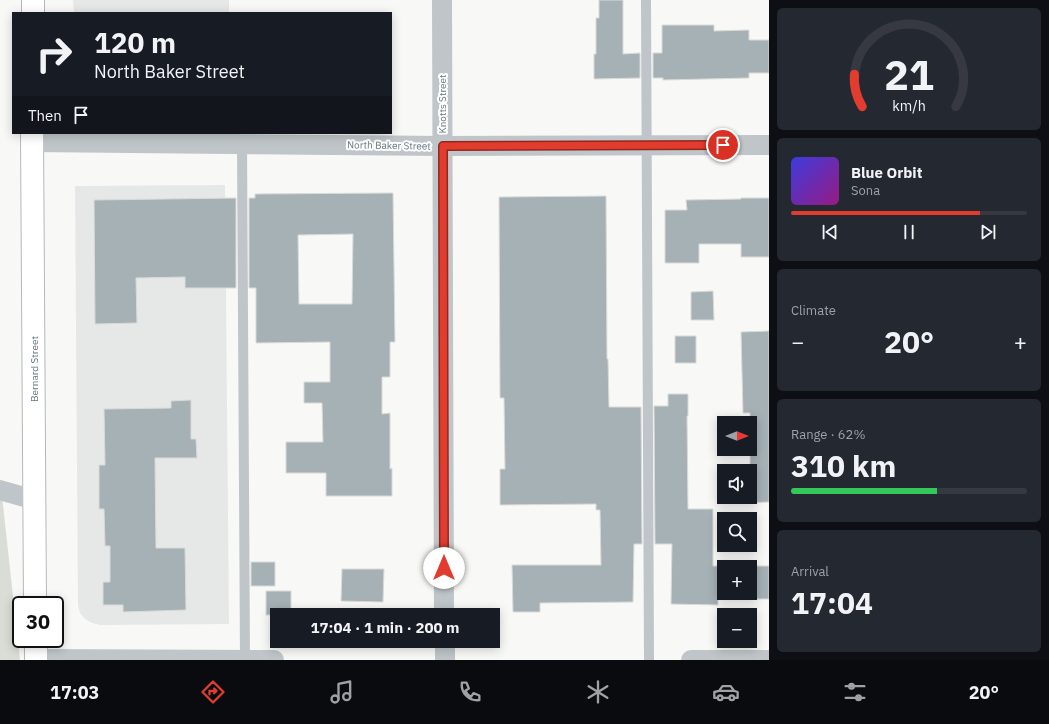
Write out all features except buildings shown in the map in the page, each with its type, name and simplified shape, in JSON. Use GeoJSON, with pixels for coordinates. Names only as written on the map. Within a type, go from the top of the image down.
{"type":"FeatureCollection","features":[{"type":"Feature","properties":{"kind":"street"},"geometry":{"type":"LineString","coordinates":[[33,0],[33,12]]}},
{"type":"Feature","properties":{"kind":"street","name":"Knotts Street"},"geometry":{"type":"LineString","coordinates":[[442,0],[444,608]]}},
{"type":"Feature","properties":{"kind":"street","name":"North Baker Street"},"geometry":{"type":"LineString","coordinates":[[32,137],[242,144],[443,146],[769,145]]}},
{"type":"Feature","properties":{"kind":"street","name":"Bernard Street"},"geometry":{"type":"LineString","coordinates":[[32,137],[35,596]]}},
{"type":"Feature","properties":{"kind":"street"},"geometry":{"type":"LineString","coordinates":[[0,490],[35,500]]}},
{"type":"Feature","properties":{"kind":"street"},"geometry":{"type":"LineString","coordinates":[[444,648],[445,660]]}},
{"type":"Feature","properties":{"kind":"street"},"geometry":{"type":"LineString","coordinates":[[36,652],[274,660]]}},
{"type":"Feature","properties":{"kind":"street"},"geometry":{"type":"LineString","coordinates":[[691,660],[769,660]]}},
{"type":"Feature","properties":{"kind":"lane"},"geometry":{"type":"LineString","coordinates":[[646,0],[649,660]]}},
{"type":"Feature","properties":{"kind":"lane"},"geometry":{"type":"LineString","coordinates":[[242,144],[244,660]]}},
{"type":"Feature","properties":{"kind":"shaded area"},"geometry":{"type":"Polygon","coordinates":[[[73,0],[229,0],[229,12],[74,12],[73,0]]]}},
{"type":"Feature","properties":{"kind":"shaded area"},"geometry":{"type":"Polygon","coordinates":[[[225,185],[229,624],[100,625],[92,623],[85,619],[80,613],[78,605],[75,186],[225,185]]]}},
{"type":"Feature","properties":{"kind":"shaded area"},"geometry":{"type":"Polygon","coordinates":[[[0,495],[2,496],[13,596],[12,648],[19,648],[20,660],[0,660],[0,495]]]}},
{"type":"Feature","properties":{"kind":"route"},"geometry":{"type":"LineString","coordinates":[[444,568],[443,146],[723,145]]}}]}
